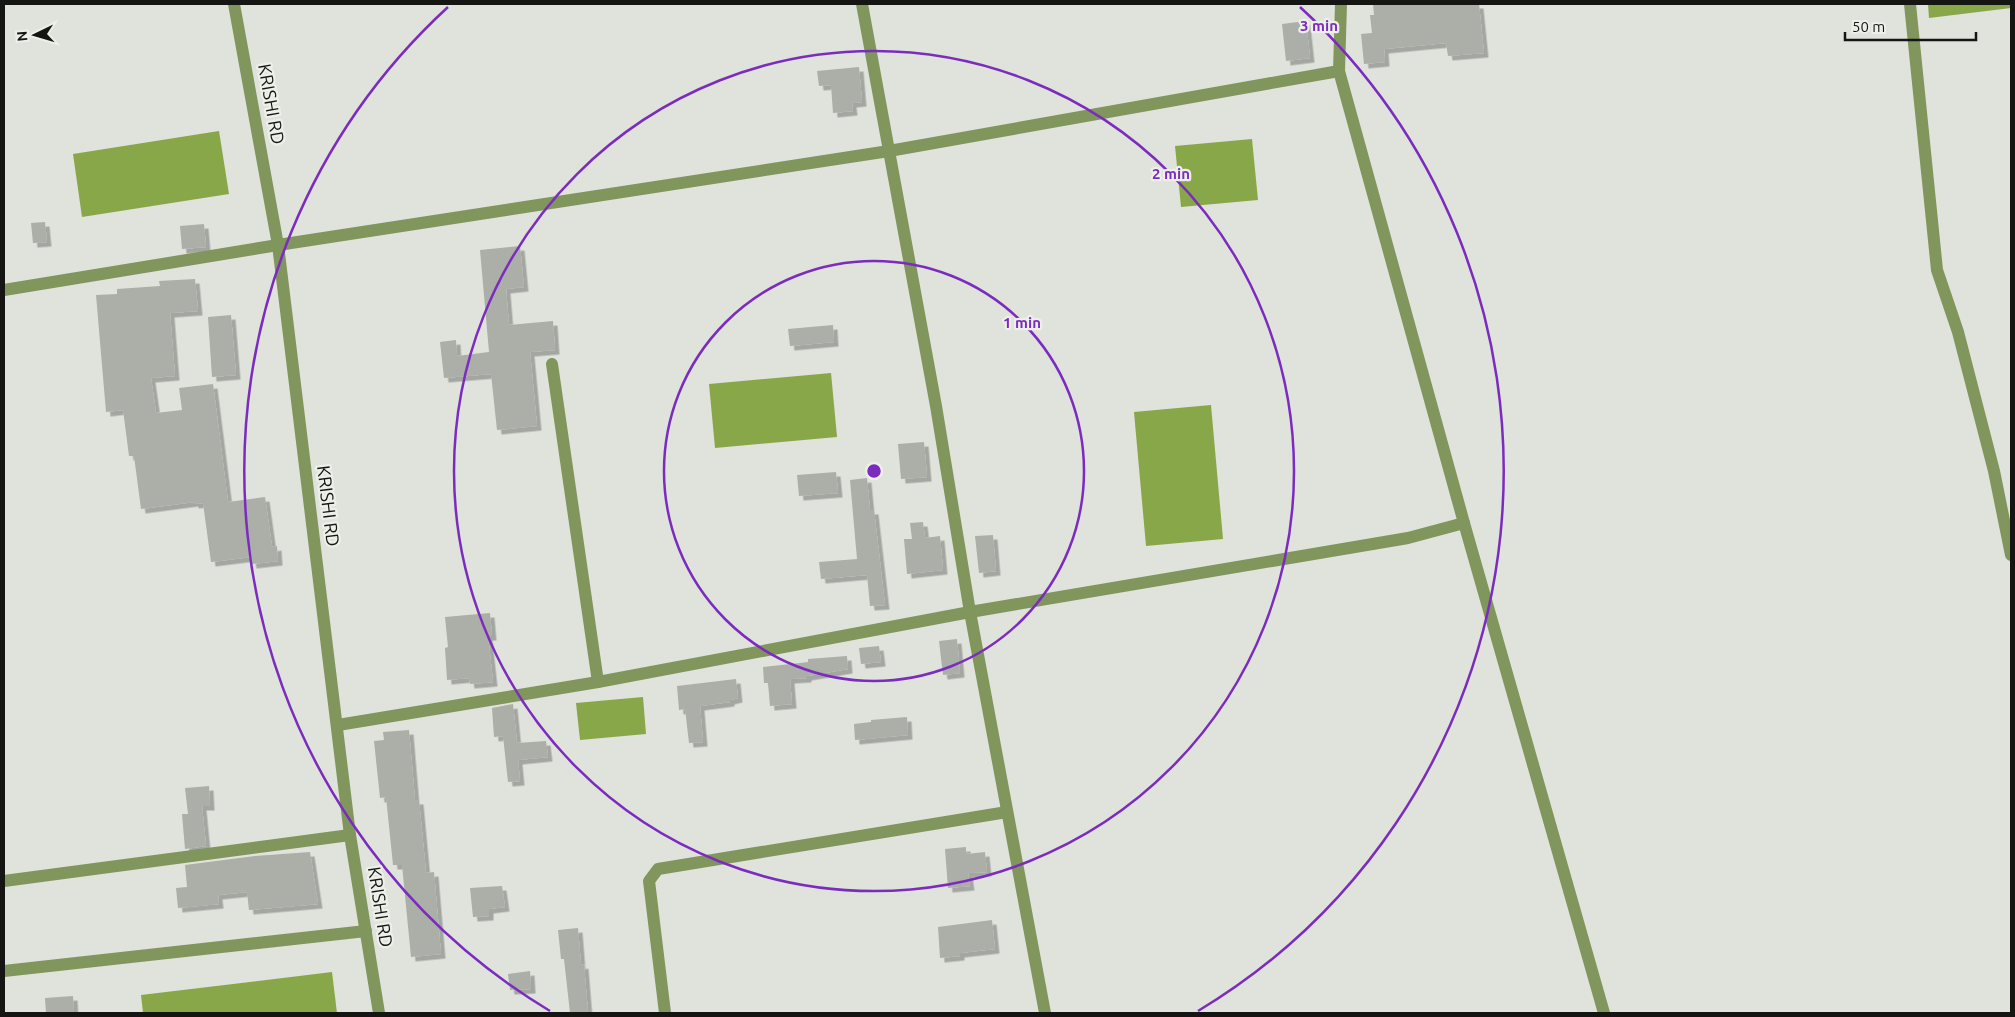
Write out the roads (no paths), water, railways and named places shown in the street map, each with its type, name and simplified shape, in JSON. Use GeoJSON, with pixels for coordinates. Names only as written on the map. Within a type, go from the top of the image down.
{"type":"FeatureCollection","features":[{"type":"Feature","properties":{"kind":"street","name":"KRISHI RD"},"geometry":{"type":"LineString","coordinates":[[234,4],[278,245],[338,725],[350,836],[379,1013]]}},
{"type":"Feature","properties":{"kind":"street"},"geometry":{"type":"LineString","coordinates":[[862,4],[936,406],[970,612],[1045,1013]]}},
{"type":"Feature","properties":{"kind":"street"},"geometry":{"type":"LineString","coordinates":[[1341,4],[1339,71],[1464,523],[1604,1013]]}},
{"type":"Feature","properties":{"kind":"street"},"geometry":{"type":"LineString","coordinates":[[1910,4],[1937,270],[1958,332],[1989,452],[2011,555]]}},
{"type":"Feature","properties":{"kind":"street"},"geometry":{"type":"LineString","coordinates":[[4,290],[278,245],[889,151],[1339,71]]}},
{"type":"Feature","properties":{"kind":"street"},"geometry":{"type":"LineString","coordinates":[[552,364],[598,682]]}},
{"type":"Feature","properties":{"kind":"street"},"geometry":{"type":"LineString","coordinates":[[338,725],[598,682],[970,612],[1408,538],[1464,523]]}},
{"type":"Feature","properties":{"kind":"street"},"geometry":{"type":"LineString","coordinates":[[665,1013],[649,881],[658,869],[1007,812]]}},
{"type":"Feature","properties":{"kind":"street"},"geometry":{"type":"LineString","coordinates":[[4,881],[350,836]]}},
{"type":"Feature","properties":{"kind":"street"},"geometry":{"type":"LineString","coordinates":[[4,971],[366,931]]}}]}
